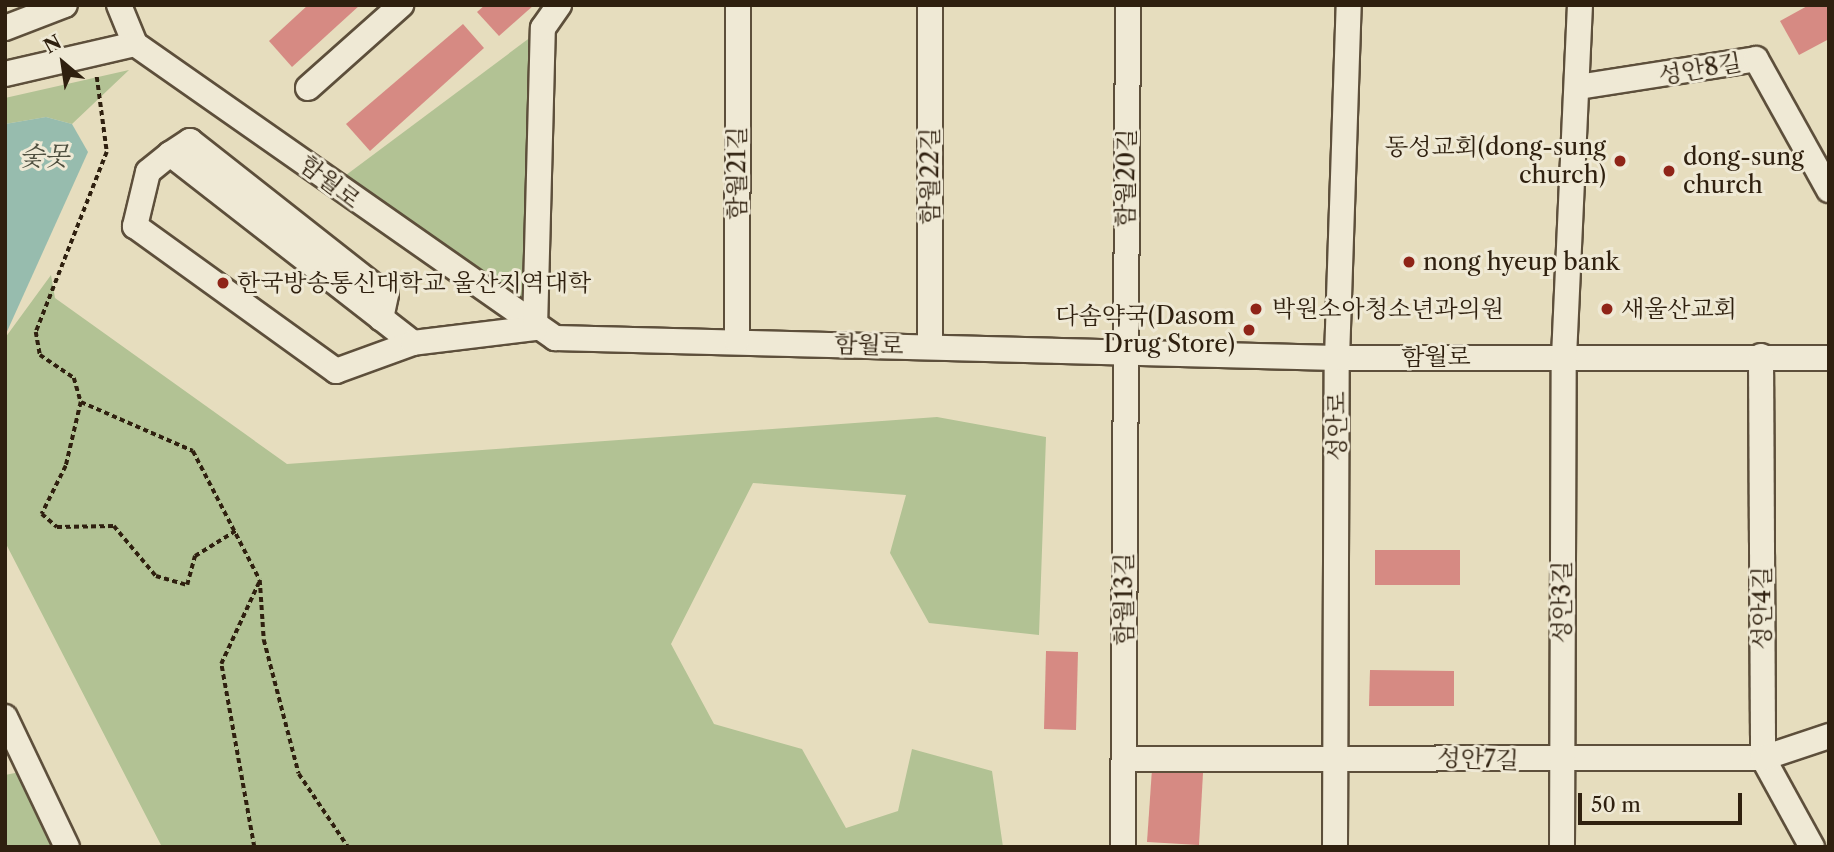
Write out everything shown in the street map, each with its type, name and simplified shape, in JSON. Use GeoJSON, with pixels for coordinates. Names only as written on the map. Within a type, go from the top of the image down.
{"type":"FeatureCollection","features":[{"type":"Feature","properties":{"kind":"street"},"geometry":{"type":"LineString","coordinates":[[5,28],[65,5]]}},
{"type":"Feature","properties":{"kind":"street"},"geometry":{"type":"LineString","coordinates":[[5,74],[135,44],[119,5]]}},
{"type":"Feature","properties":{"kind":"street"},"geometry":{"type":"LineString","coordinates":[[308,88],[401,5]]}},
{"type":"Feature","properties":{"kind":"street"},"geometry":{"type":"LineString","coordinates":[[414,343],[170,154],[148,172],[135,226],[335,371],[414,343],[535,328],[543,28],[559,5]]}},
{"type":"Feature","properties":{"kind":"street","name":"함월21길"},"geometry":{"type":"LineString","coordinates":[[737,341],[738,5]]}},
{"type":"Feature","properties":{"kind":"street","name":"함월22길"},"geometry":{"type":"LineString","coordinates":[[930,5],[930,346]]}},
{"type":"Feature","properties":{"kind":"street","name":"함월20길"},"geometry":{"type":"LineString","coordinates":[[1123,352],[1128,5]]}},
{"type":"Feature","properties":{"kind":"street","name":"성안로"},"geometry":{"type":"LineString","coordinates":[[1335,847],[1337,358],[1349,5]]}},
{"type":"Feature","properties":{"kind":"street"},"geometry":{"type":"LineString","coordinates":[[1564,357],[1580,5]]}},
{"type":"Feature","properties":{"kind":"street","name":"함월로"},"geometry":{"type":"LineString","coordinates":[[135,44],[535,328],[555,338],[1337,358],[1829,358]]}},
{"type":"Feature","properties":{"kind":"street","name":"성안8길"},"geometry":{"type":"LineString","coordinates":[[1578,87],[1756,59],[1829,190]]}},
{"type":"Feature","properties":{"kind":"street","name":"함월13길"},"geometry":{"type":"LineString","coordinates":[[1123,352],[1123,847]]}},
{"type":"Feature","properties":{"kind":"street","name":"성안4길"},"geometry":{"type":"LineString","coordinates":[[1761,356],[1763,758],[1812,847]]}},
{"type":"Feature","properties":{"kind":"street","name":"성안3길"},"geometry":{"type":"LineString","coordinates":[[1562,847],[1564,357]]}},
{"type":"Feature","properties":{"kind":"street"},"geometry":{"type":"LineString","coordinates":[[5,717],[67,847]]}},
{"type":"Feature","properties":{"kind":"street","name":"성안7길"},"geometry":{"type":"LineString","coordinates":[[1124,759],[1336,754],[1561,762],[1763,758],[1829,736]]}},
{"type":"Feature","properties":{"kind":"path"},"geometry":{"type":"LineString","coordinates":[[91,54],[107,152],[36,332],[40,355],[74,378],[81,402],[66,466],[44,499],[42,514],[57,527],[114,526],[156,576],[187,585],[195,556],[237,530]]}},
{"type":"Feature","properties":{"kind":"path"},"geometry":{"type":"LineString","coordinates":[[81,402],[193,451],[237,530],[260,580],[264,640],[299,774],[348,847]]}},
{"type":"Feature","properties":{"kind":"path"},"geometry":{"type":"LineString","coordinates":[[254,847],[220,664],[260,580]]}},
{"type":"Feature","properties":{"kind":"shaded area"},"geometry":{"type":"Polygon","coordinates":[[[543,28],[535,328],[334,184],[543,28]]]}},
{"type":"Feature","properties":{"kind":"shaded area"},"geometry":{"type":"Polygon","coordinates":[[[129,70],[72,124],[46,117],[5,124],[5,98],[129,70]]]}},
{"type":"Feature","properties":{"kind":"shaded area"},"geometry":{"type":"Polygon","coordinates":[[[51,275],[55,298],[287,464],[937,417],[1046,437],[1039,635],[929,623],[890,553],[906,495],[753,483],[671,644],[714,724],[802,749],[846,828],[898,811],[912,749],[992,771],[1003,847],[162,847],[5,542],[5,338],[51,275]]]}},
{"type":"Feature","properties":{"kind":"shaded area"},"geometry":{"type":"Polygon","coordinates":[[[30,770],[67,847],[5,847],[5,775],[30,770]]]}},
{"type":"Feature","properties":{"kind":"water","name":"숯못"},"geometry":{"type":"Polygon","coordinates":[[[46,117],[72,124],[88,152],[5,336],[5,124],[46,117]]]}},
{"type":"Feature","properties":{"kind":"building"},"geometry":{"type":"Polygon","coordinates":[[[308,5],[360,5],[292,67],[269,41],[308,5]]]}},
{"type":"Feature","properties":{"kind":"building"},"geometry":{"type":"Polygon","coordinates":[[[485,5],[534,5],[499,36],[477,12],[485,5]]]}},
{"type":"Feature","properties":{"kind":"building"},"geometry":{"type":"Polygon","coordinates":[[[1809,5],[1829,5],[1829,39],[1799,55],[1780,21],[1809,5]]]}},
{"type":"Feature","properties":{"kind":"building"},"geometry":{"type":"Polygon","coordinates":[[[463,24],[484,48],[370,151],[346,124],[463,24]]]}},
{"type":"Feature","properties":{"kind":"building"},"geometry":{"type":"Polygon","coordinates":[[[1375,550],[1460,550],[1460,585],[1375,585],[1375,550]]]}},
{"type":"Feature","properties":{"kind":"building"},"geometry":{"type":"Polygon","coordinates":[[[1046,651],[1078,652],[1076,730],[1044,729],[1046,651]]]}},
{"type":"Feature","properties":{"kind":"building"},"geometry":{"type":"Polygon","coordinates":[[[1370,670],[1454,671],[1454,706],[1369,706],[1370,670]]]}},
{"type":"Feature","properties":{"kind":"building"},"geometry":{"type":"Polygon","coordinates":[[[1152,769],[1203,773],[1199,845],[1147,842],[1152,769]]]}},
{"type":"Feature","properties":{"kind":"place","name":"동성교회(dong-sung church)"},"geometry":{"type":"Point","coordinates":[1620,161]}},
{"type":"Feature","properties":{"kind":"place","name":"dong-sung church"},"geometry":{"type":"Point","coordinates":[1669,171]}},
{"type":"Feature","properties":{"kind":"place","name":"nong hyeup bank"},"geometry":{"type":"Point","coordinates":[1409,262]}},
{"type":"Feature","properties":{"kind":"place","name":"한국방송통신대학교 울산지역대학"},"geometry":{"type":"Point","coordinates":[223,283]}},
{"type":"Feature","properties":{"kind":"place","name":"박원소아청소년과의원"},"geometry":{"type":"Point","coordinates":[1256,309]}},
{"type":"Feature","properties":{"kind":"place","name":"새울산교회"},"geometry":{"type":"Point","coordinates":[1607,309]}},
{"type":"Feature","properties":{"kind":"place","name":"다솜약국(Dasom Drug Store)"},"geometry":{"type":"Point","coordinates":[1249,330]}}]}
